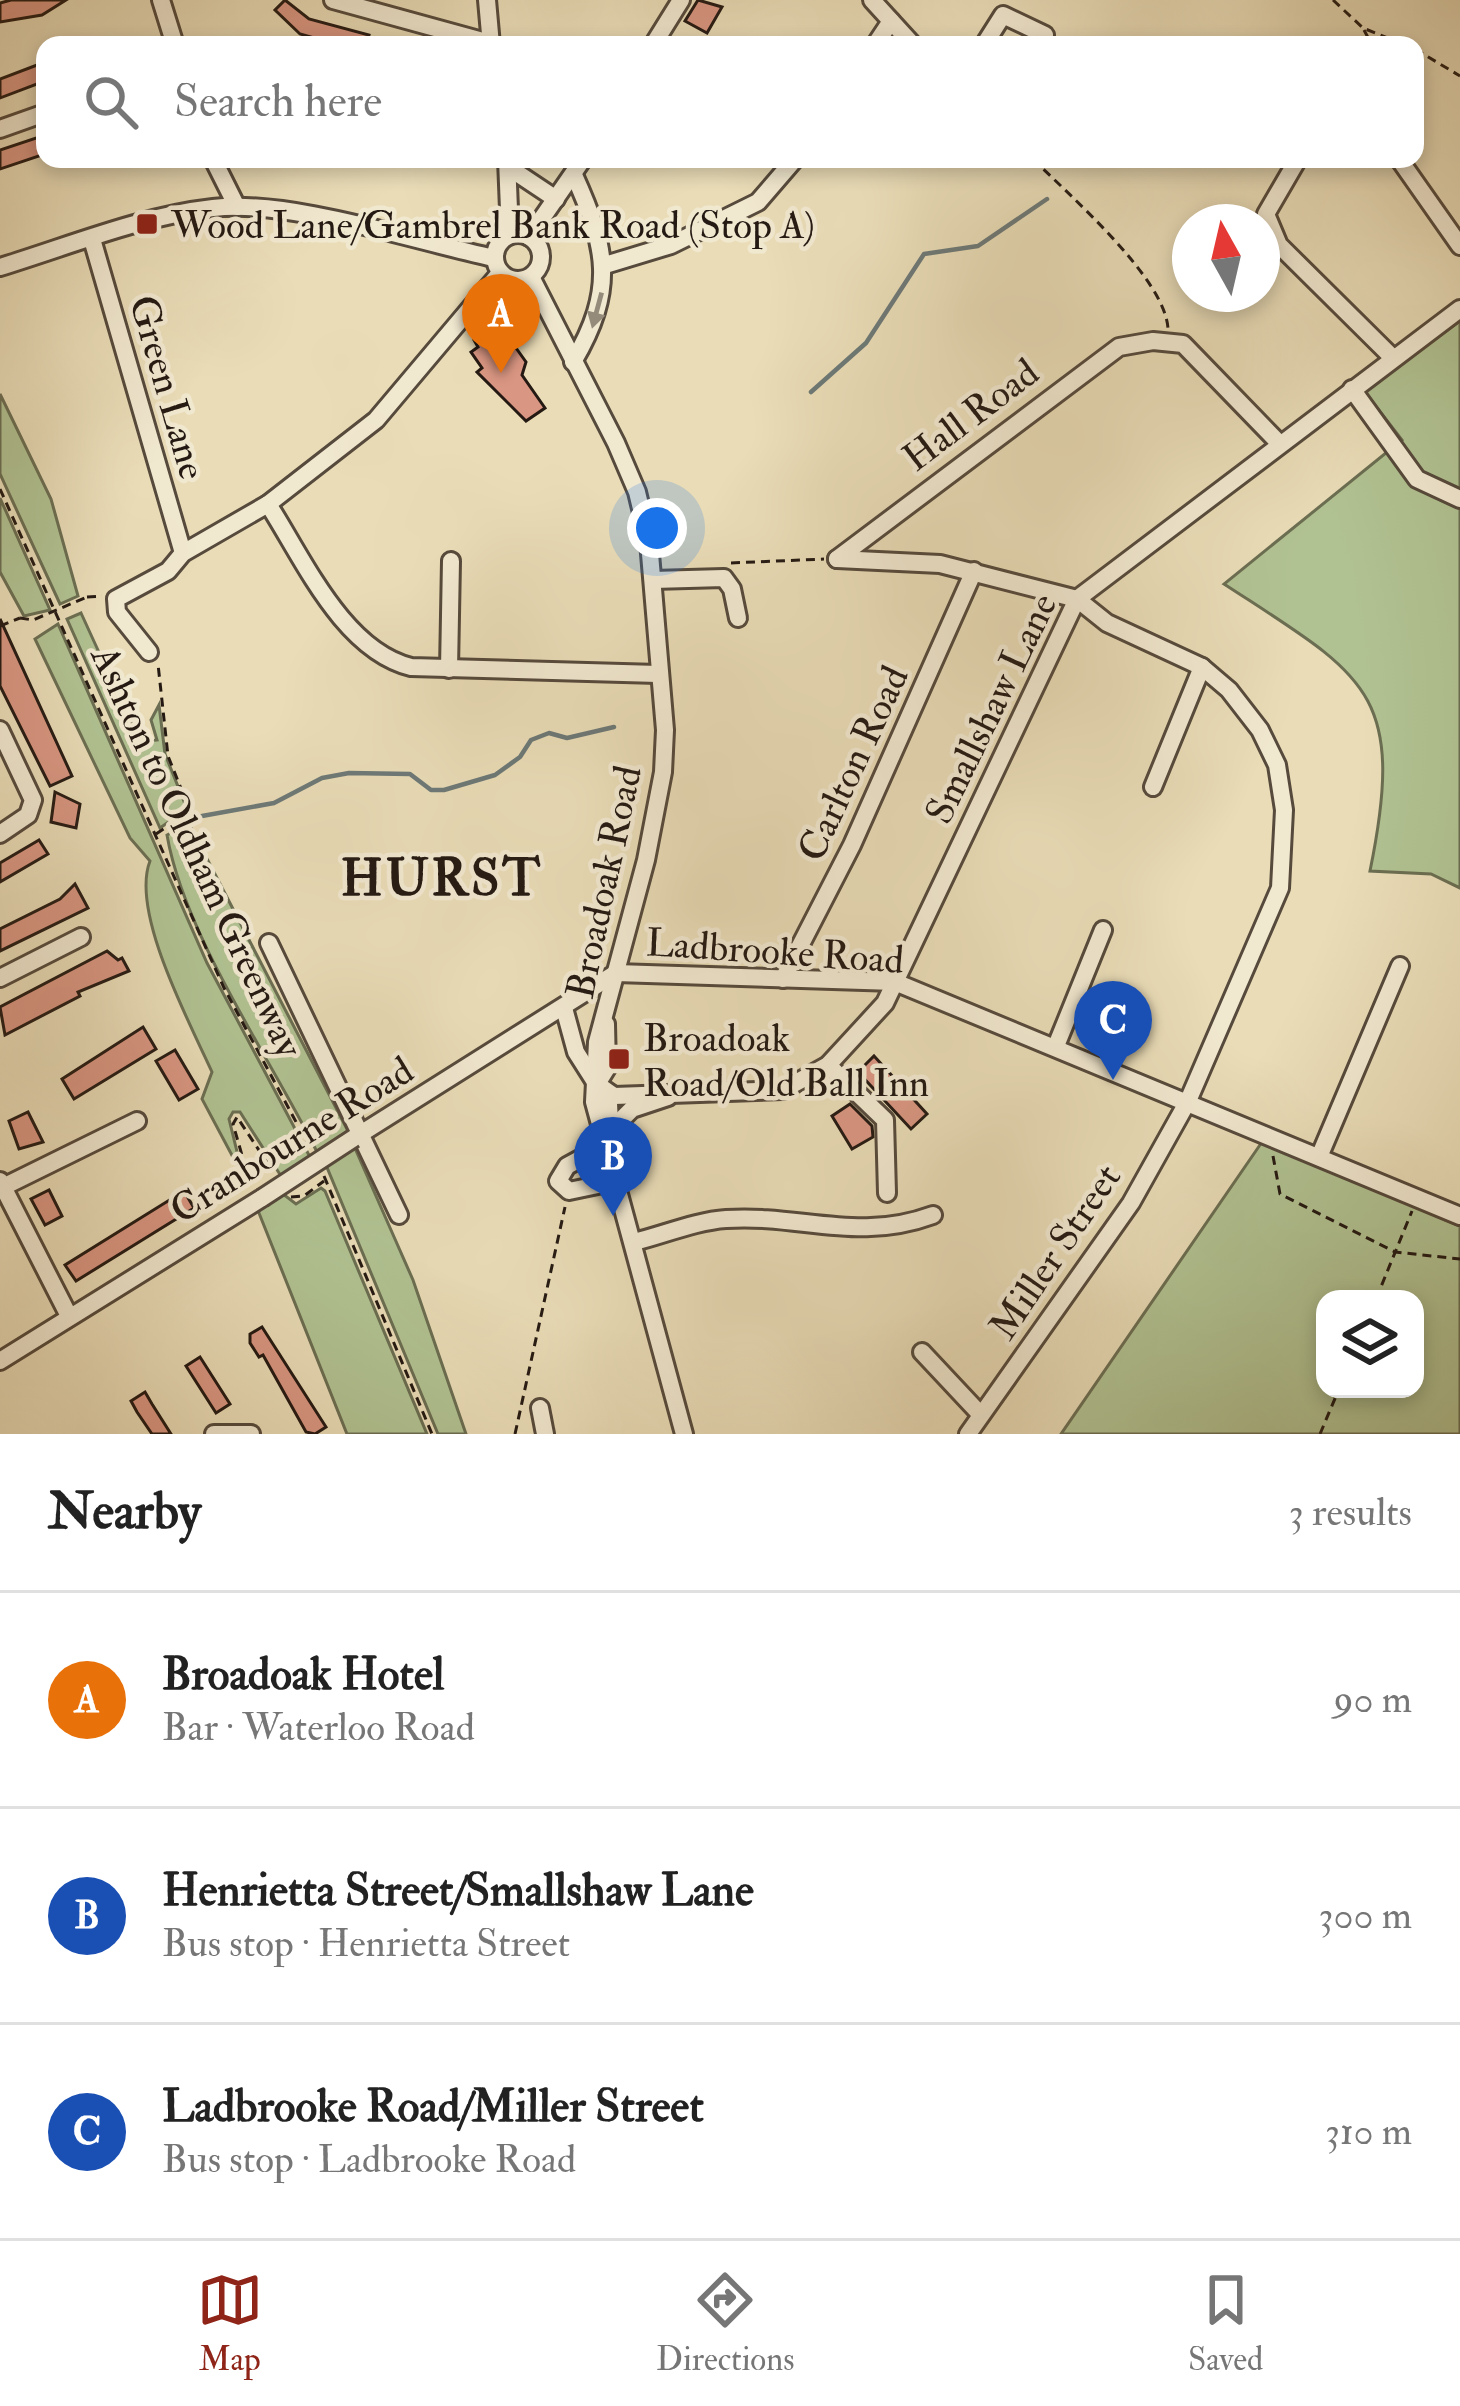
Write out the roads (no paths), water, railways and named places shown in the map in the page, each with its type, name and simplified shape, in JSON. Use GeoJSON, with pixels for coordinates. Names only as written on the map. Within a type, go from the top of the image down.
{"type":"FeatureCollection","features":[{"type":"Feature","properties":{"kind":"street"},"geometry":{"type":"LineString","coordinates":[[161,0],[172,36]]}},
{"type":"Feature","properties":{"kind":"street"},"geometry":{"type":"LineString","coordinates":[[333,0],[462,36]]}},
{"type":"Feature","properties":{"kind":"street"},"geometry":{"type":"LineString","coordinates":[[487,0],[490,36]]}},
{"type":"Feature","properties":{"kind":"street"},"geometry":{"type":"LineString","coordinates":[[659,36],[681,0]]}},
{"type":"Feature","properties":{"kind":"street"},"geometry":{"type":"LineString","coordinates":[[872,0],[905,36]]}},
{"type":"Feature","properties":{"kind":"street"},"geometry":{"type":"LineString","coordinates":[[990,36],[1003,15],[1045,36]]}},
{"type":"Feature","properties":{"kind":"street"},"geometry":{"type":"LineString","coordinates":[[881,36],[891,21]]}},
{"type":"Feature","properties":{"kind":"street"},"geometry":{"type":"LineString","coordinates":[[0,129],[36,116]]}},
{"type":"Feature","properties":{"kind":"street"},"geometry":{"type":"LineString","coordinates":[[218,168],[237,207]]}},
{"type":"Feature","properties":{"kind":"street"},"geometry":{"type":"LineString","coordinates":[[0,267],[165,218],[237,207],[289,213],[497,265],[518,281],[531,277],[541,256],[520,236],[509,168]]}},
{"type":"Feature","properties":{"kind":"street"},"geometry":{"type":"LineString","coordinates":[[514,168],[556,199]]}},
{"type":"Feature","properties":{"kind":"street"},"geometry":{"type":"LineString","coordinates":[[149,652],[117,611],[116,599],[168,571],[183,553],[268,504],[376,420],[497,265],[498,244],[520,236],[578,168]]}},
{"type":"Feature","properties":{"kind":"street"},"geometry":{"type":"LineString","coordinates":[[573,362],[596,319],[605,266],[579,168]]}},
{"type":"Feature","properties":{"kind":"street"},"geometry":{"type":"LineString","coordinates":[[605,266],[671,245],[758,202],[787,168]]}},
{"type":"Feature","properties":{"kind":"street"},"geometry":{"type":"LineString","coordinates":[[1293,168],[1266,214],[1279,245],[1393,358]]}},
{"type":"Feature","properties":{"kind":"street"},"geometry":{"type":"LineString","coordinates":[[1405,168],[1460,246]]}},
{"type":"Feature","properties":{"kind":"street","name":"Green Lane"},"geometry":{"type":"LineString","coordinates":[[92,239],[183,553]]}},
{"type":"Feature","properties":{"kind":"street","name":"Broadoak Road"},"geometry":{"type":"LineString","coordinates":[[531,277],[638,492],[653,580],[665,730],[663,772],[606,1024],[597,1042],[596,1084]]}},
{"type":"Feature","properties":{"kind":"street","name":"Smallshaw Lane"},"geometry":{"type":"LineString","coordinates":[[596,1084],[614,1096],[783,1090],[829,1065],[884,1003],[1077,599],[1460,308]]}},
{"type":"Feature","properties":{"kind":"street","name":"Hall Road"},"geometry":{"type":"LineString","coordinates":[[974,571],[906,560],[837,559],[1119,347],[1161,341],[1183,344],[1209,364],[1279,443]]}},
{"type":"Feature","properties":{"kind":"street"},"geometry":{"type":"LineString","coordinates":[[1352,389],[1418,479],[1460,499]]}},
{"type":"Feature","properties":{"kind":"street"},"geometry":{"type":"LineString","coordinates":[[268,504],[358,637],[385,661],[448,669],[658,674]]}},
{"type":"Feature","properties":{"kind":"street"},"geometry":{"type":"LineString","coordinates":[[448,669],[451,561]]}},
{"type":"Feature","properties":{"kind":"street"},"geometry":{"type":"LineString","coordinates":[[974,571],[1077,599],[1108,623],[1202,667],[1153,787]]}},
{"type":"Feature","properties":{"kind":"street","name":"Carlton Road"},"geometry":{"type":"LineString","coordinates":[[783,980],[852,845],[974,571]]}},
{"type":"Feature","properties":{"kind":"street"},"geometry":{"type":"LineString","coordinates":[[653,580],[724,578],[732,589],[738,618]]}},
{"type":"Feature","properties":{"kind":"street","name":"Miller Street"},"geometry":{"type":"LineString","coordinates":[[968,1434],[1131,1203],[1188,1101],[1269,918],[1285,857],[1277,765],[1241,705],[1202,667]]}},
{"type":"Feature","properties":{"kind":"street"},"geometry":{"type":"LineString","coordinates":[[0,730],[33,800],[28,815],[0,834]]}},
{"type":"Feature","properties":{"kind":"street"},"geometry":{"type":"LineString","coordinates":[[1056,1046],[1103,930]]}},
{"type":"Feature","properties":{"kind":"street"},"geometry":{"type":"LineString","coordinates":[[0,978],[81,937]]}},
{"type":"Feature","properties":{"kind":"street"},"geometry":{"type":"LineString","coordinates":[[268,944],[399,1215]]}},
{"type":"Feature","properties":{"kind":"street"},"geometry":{"type":"LineString","coordinates":[[1318,1156],[1400,966]]}},
{"type":"Feature","properties":{"kind":"street","name":"Ladbrooke Road"},"geometry":{"type":"LineString","coordinates":[[616,974],[895,982],[1460,1216]]}},
{"type":"Feature","properties":{"kind":"street","name":"Cranbourne Road"},"geometry":{"type":"LineString","coordinates":[[0,1360],[616,974]]}},
{"type":"Feature","properties":{"kind":"street","name":"Broadoak Road"},"geometry":{"type":"LineString","coordinates":[[564,1008],[576,1052],[596,1084]]}},
{"type":"Feature","properties":{"kind":"street"},"geometry":{"type":"LineString","coordinates":[[829,1065],[885,1120],[886,1193]]}},
{"type":"Feature","properties":{"kind":"street"},"geometry":{"type":"LineString","coordinates":[[574,1090],[596,1084],[606,1143],[684,1434]]}},
{"type":"Feature","properties":{"kind":"street","name":"Smallshaw Lane"},"geometry":{"type":"LineString","coordinates":[[617,1180],[569,1191],[558,1181],[567,1166],[606,1143],[632,1109],[686,1091]]}},
{"type":"Feature","properties":{"kind":"street"},"geometry":{"type":"LineString","coordinates":[[69,1316],[2,1184],[136,1121]]}},
{"type":"Feature","properties":{"kind":"street"},"geometry":{"type":"LineString","coordinates":[[634,1242],[725,1219],[867,1231],[898,1228],[932,1215]]}},
{"type":"Feature","properties":{"kind":"street"},"geometry":{"type":"LineString","coordinates":[[922,1352],[981,1415]]}},
{"type":"Feature","properties":{"kind":"street"},"geometry":{"type":"LineString","coordinates":[[540,1408],[545,1434]]}},
{"type":"Feature","properties":{"kind":"street"},"geometry":{"type":"LineString","coordinates":[[214,1434],[251,1434]]}},
{"type":"Feature","properties":{"kind":"waterway"},"geometry":{"type":"LineString","coordinates":[[811,392],[866,343],[924,254],[978,246],[1047,199]]}},
{"type":"Feature","properties":{"kind":"waterway"},"geometry":{"type":"LineString","coordinates":[[202,816],[274,803],[322,778],[349,773],[410,774],[431,790],[444,790],[495,775],[520,757],[531,740],[549,733],[567,738],[614,727]]}},
{"type":"Feature","properties":{"kind":"place","name":"Wood Lane/Gambrel Bank Road (Stop A)"},"geometry":{"type":"Point","coordinates":[147,224]}},
{"type":"Feature","properties":{"kind":"place","name":"Broadoak Hotel"},"geometry":{"type":"Point","coordinates":[501,373]}},
{"type":"Feature","properties":{"kind":"place","name":"Broadoak Road/Old Ball Inn"},"geometry":{"type":"Point","coordinates":[619,1059]}},
{"type":"Feature","properties":{"kind":"place","name":"Ladbrooke Road/Miller Street"},"geometry":{"type":"Point","coordinates":[1113,1080]}},
{"type":"Feature","properties":{"kind":"place","name":"Henrietta Street/Smallshaw Lane"},"geometry":{"type":"Point","coordinates":[613,1216]}},
{"type":"Feature","properties":{"kind":"district","name":"HURST"},"geometry":{"type":"Point","coordinates":[442,877]}}]}
